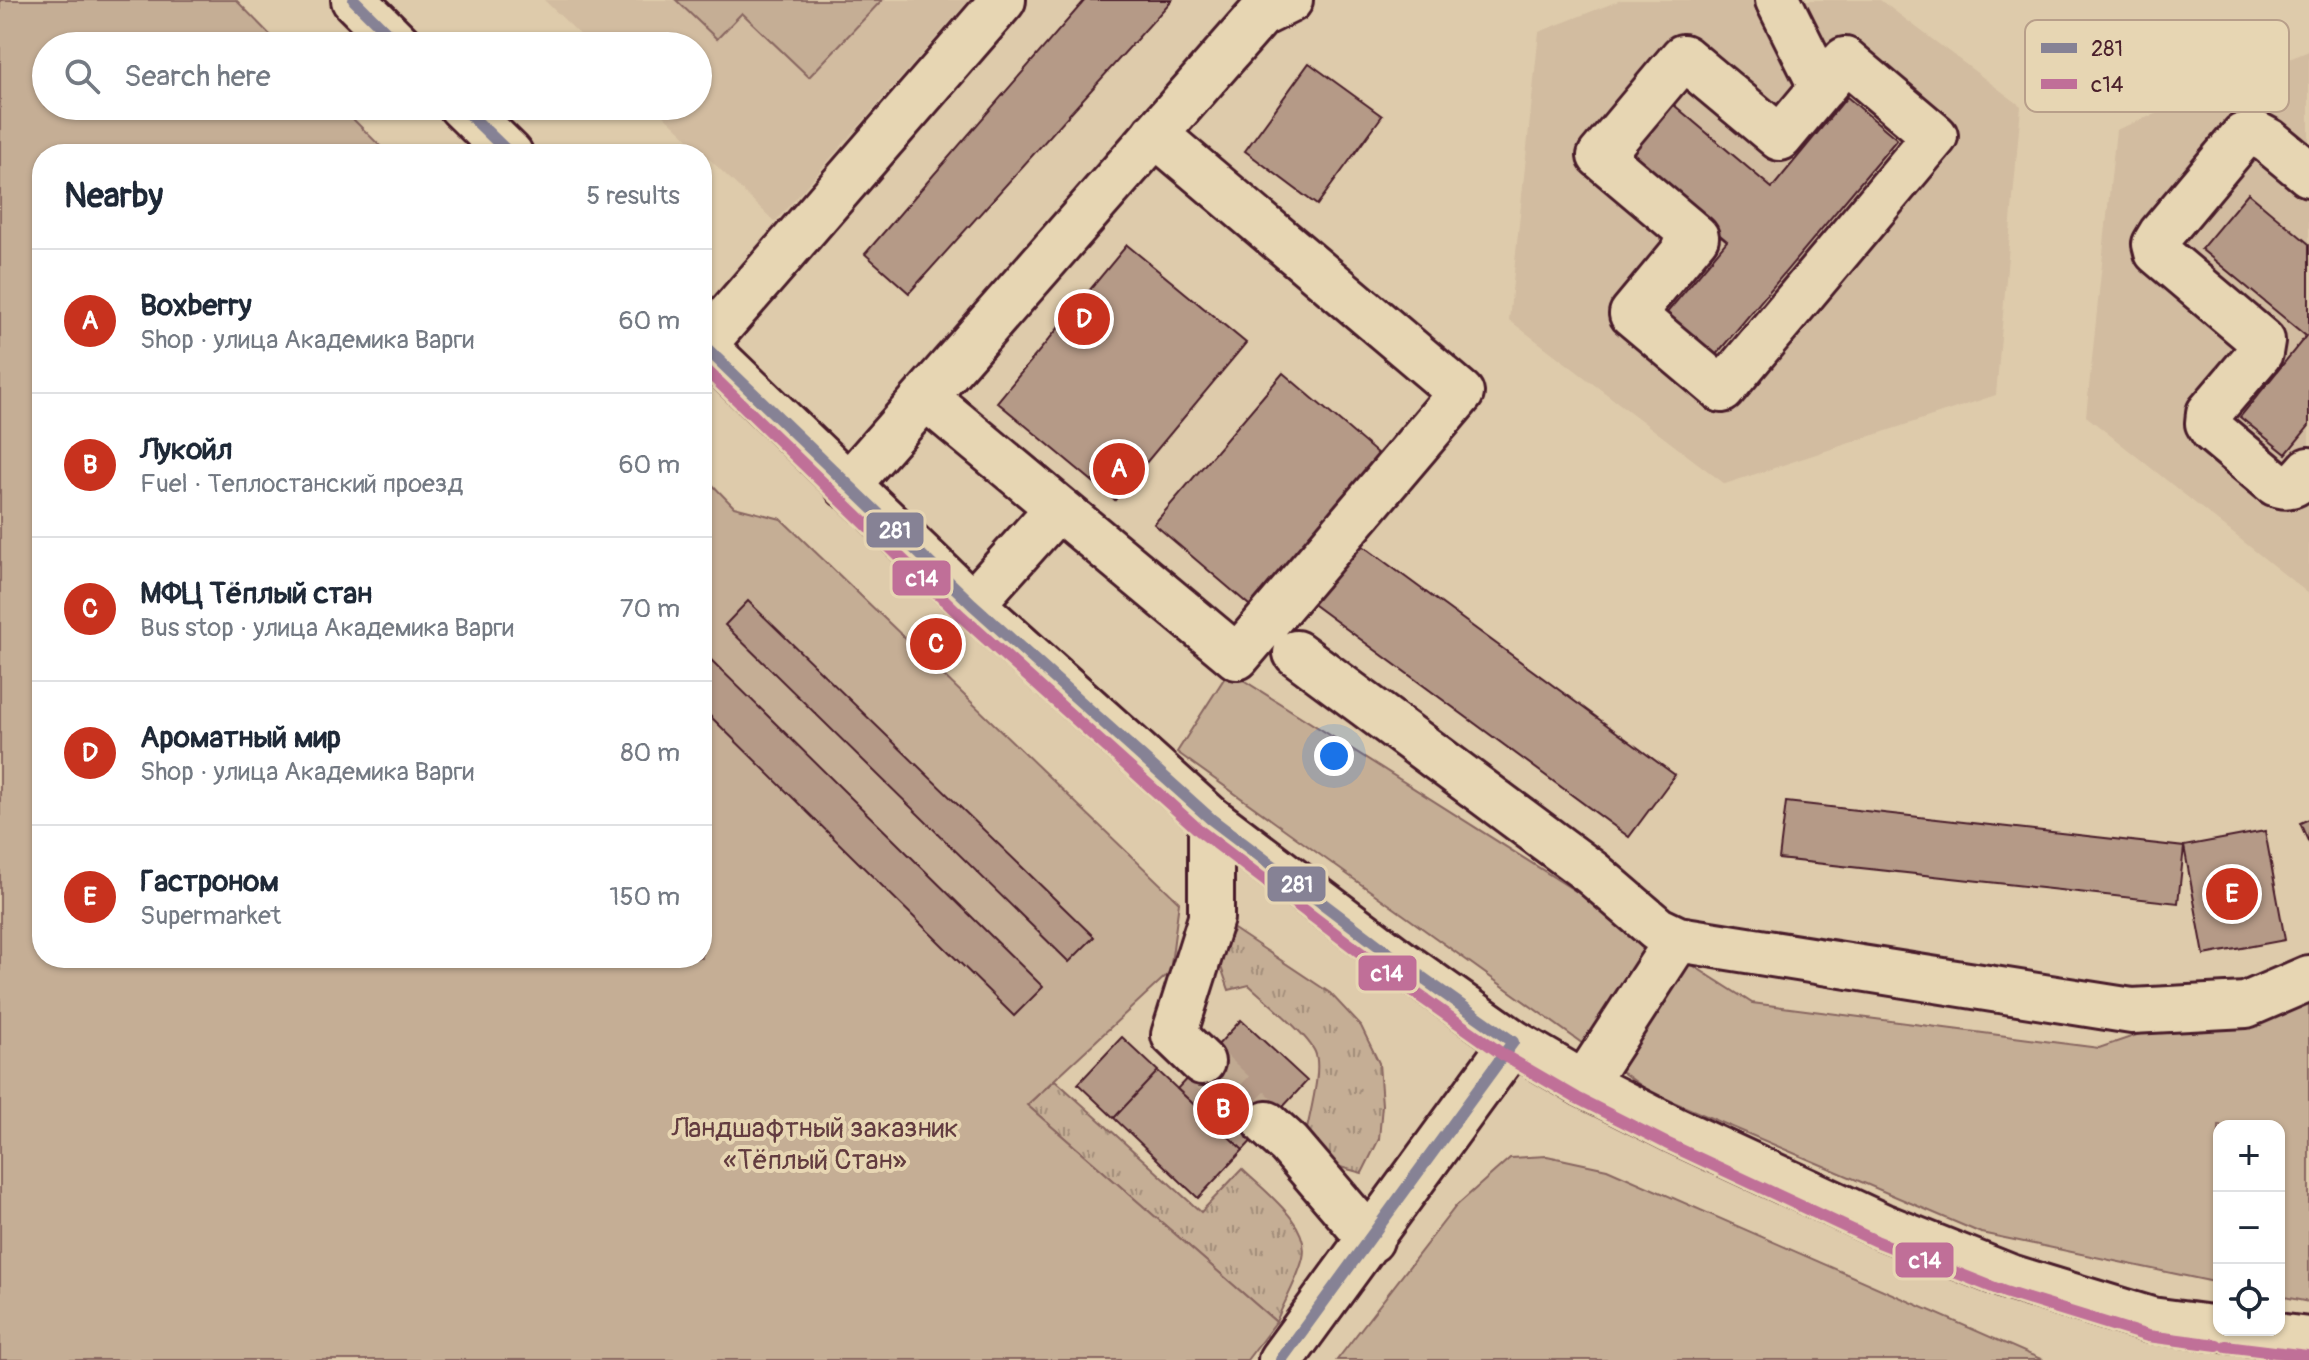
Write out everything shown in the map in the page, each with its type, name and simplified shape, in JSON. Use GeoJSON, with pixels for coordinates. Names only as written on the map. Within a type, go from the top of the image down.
{"type":"FeatureCollection","features":[{"type":"Feature","properties":{"kind":"street"},"geometry":{"type":"LineString","coordinates":[[354,0],[386,32]]}},
{"type":"Feature","properties":{"kind":"street"},"geometry":{"type":"LineString","coordinates":[[712,335],[1003,0]]}},
{"type":"Feature","properties":{"kind":"street"},"geometry":{"type":"LineString","coordinates":[[847,486],[1260,15],[1290,0]]}},
{"type":"Feature","properties":{"kind":"street"},"geometry":{"type":"LineString","coordinates":[[1778,0],[1822,88]]}},
{"type":"Feature","properties":{"kind":"street"},"geometry":{"type":"LineString","coordinates":[[1683,57],[1780,138],[1822,88],[1845,60],[1935,136],[1722,390],[1632,314],[1696,237],[1600,156],[1683,57]]}},
{"type":"Feature","properties":{"kind":"street"},"geometry":{"type":"LineString","coordinates":[[475,120],[500,144]]}},
{"type":"Feature","properties":{"kind":"street"},"geometry":{"type":"LineString","coordinates":[[925,397],[1237,657],[1461,393],[1155,134]]}},
{"type":"Feature","properties":{"kind":"street"},"geometry":{"type":"LineString","coordinates":[[2309,174],[2269,141],[2256,134],[2243,136],[2155,244],[2157,252],[2262,341],[2260,353],[2209,413],[2208,423],[2213,431],[2275,483],[2284,487],[2295,485],[2309,470]]}},
{"type":"Feature","properties":{"kind":"street"},"geometry":{"type":"LineString","coordinates":[[712,354],[972,604],[1211,819],[1400,962],[1513,1042],[1584,1084],[1693,1139],[1882,1226],[2010,1277],[2151,1320],[2213,1328]]}},
{"type":"Feature","properties":{"kind":"street"},"geometry":{"type":"LineString","coordinates":[[972,604],[1058,508]]}},
{"type":"Feature","properties":{"kind":"street"},"geometry":{"type":"LineString","coordinates":[[1296,653],[1592,873],[1657,929],[1678,939],[2132,1011],[2246,1005],[2309,978]]}},
{"type":"Feature","properties":{"kind":"street"},"geometry":{"type":"LineString","coordinates":[[1202,1062],[1174,1035],[1211,918],[1211,819]]}},
{"type":"Feature","properties":{"kind":"street"},"geometry":{"type":"LineString","coordinates":[[1584,1084],[1678,939]]}},
{"type":"Feature","properties":{"kind":"street"},"geometry":{"type":"LineString","coordinates":[[1281,1360],[1513,1042]]}},
{"type":"Feature","properties":{"kind":"street"},"geometry":{"type":"LineString","coordinates":[[1267,1124],[1289,1144],[1371,1240]]}},
{"type":"Feature","properties":{"kind":"street"},"geometry":{"type":"LineString","coordinates":[[2277,1336],[2309,1340]]}},
{"type":"Feature","properties":{"kind":"shaded area"},"geometry":{"type":"Polygon","coordinates":[[[544,0],[969,0],[775,222],[712,162],[712,144],[694,144],[669,120],[712,120],[712,32],[577,32],[544,0]]]}},
{"type":"Feature","properties":{"kind":"shaded area"},"geometry":{"type":"Polygon","coordinates":[[[1621,0],[1880,0],[2021,106],[1996,395],[1725,484],[1509,320],[1539,32],[1621,0]]]}},
{"type":"Feature","properties":{"kind":"shaded area"},"geometry":{"type":"Polygon","coordinates":[[[2309,51],[2309,594],[2086,416],[2116,130],[2160,112],[2289,112],[2289,59],[2309,51]]]}},
{"type":"Feature","properties":{"kind":"green space","name":"Ландшафтный заказник «Тёплый Стан»"},"geometry":{"type":"Polygon","coordinates":[[[0,0],[236,0],[267,32],[32,32],[32,120],[354,120],[378,144],[32,144],[32,968],[712,968],[712,484],[734,507],[781,519],[1179,902],[1170,972],[1027,1105],[1276,1322],[1247,1360],[0,1360],[0,0]]]}},
{"type":"Feature","properties":{"kind":"green space"},"geometry":{"type":"Polygon","coordinates":[[[676,0],[882,0],[809,77],[742,13],[717,39],[676,0]]]}},
{"type":"Feature","properties":{"kind":"green space"},"geometry":{"type":"Polygon","coordinates":[[[1229,671],[1752,1003],[2099,1048],[2309,976],[2309,1302],[2285,1297],[2285,1120],[2213,1120],[2213,1282],[1981,1233],[1650,1092],[1177,752],[1229,671]]]}},
{"type":"Feature","properties":{"kind":"green space"},"geometry":{"type":"Polygon","coordinates":[[[1234,929],[1330,993],[1361,1026],[1379,1063],[1382,1105],[1379,1139],[1362,1173],[1340,1167],[1305,1140],[1316,1082],[1315,1052],[1295,1027],[1249,985],[1229,990],[1218,958],[1234,929]]]}},
{"type":"Feature","properties":{"kind":"green space"},"geometry":{"type":"Polygon","coordinates":[[[1055,1080],[1201,1212],[1242,1169],[1284,1209],[1304,1245],[1303,1258],[1276,1322],[1027,1105],[1055,1080]]]}},
{"type":"Feature","properties":{"kind":"green space"},"geometry":{"type":"Polygon","coordinates":[[[1547,1156],[1607,1169],[2043,1360],[1337,1360],[1456,1206],[1510,1158],[1547,1156]]]}},
{"type":"Feature","properties":{"kind":"building"},"geometry":{"type":"Polygon","coordinates":[[[1085,0],[1172,0],[909,293],[865,254],[1085,0]]]}},
{"type":"Feature","properties":{"kind":"building"},"geometry":{"type":"Polygon","coordinates":[[[1309,63],[1382,116],[1317,205],[1245,151],[1309,63]]]}},
{"type":"Feature","properties":{"kind":"building"},"geometry":{"type":"Polygon","coordinates":[[[1847,97],[1897,139],[1709,363],[1660,321],[1727,241],[1623,154],[1668,100],[1772,188],[1847,97]]]}},
{"type":"Feature","properties":{"kind":"building"},"geometry":{"type":"Polygon","coordinates":[[[2248,193],[2309,244],[2309,426],[2286,454],[2240,417],[2306,336],[2201,249],[2248,193]]]}},
{"type":"Feature","properties":{"kind":"building"},"geometry":{"type":"Polygon","coordinates":[[[1127,245],[1246,343],[1115,500],[997,402],[1127,245]]]}},
{"type":"Feature","properties":{"kind":"building"},"geometry":{"type":"Polygon","coordinates":[[[1283,373],[1391,465],[1262,616],[1154,524],[1283,373]]]}},
{"type":"Feature","properties":{"kind":"building"},"geometry":{"type":"Polygon","coordinates":[[[1355,540],[1675,775],[1629,837],[1310,602],[1355,540]]]}},
{"type":"Feature","properties":{"kind":"building"},"geometry":{"type":"Polygon","coordinates":[[[748,601],[1094,937],[1069,962],[725,625],[748,601]]]}},
{"type":"Feature","properties":{"kind":"building"},"geometry":{"type":"Polygon","coordinates":[[[712,661],[1043,987],[1014,1016],[712,718],[712,661]]]}},
{"type":"Feature","properties":{"kind":"building"},"geometry":{"type":"Polygon","coordinates":[[[1786,802],[2184,847],[2178,903],[1779,859],[1786,802]]]}},
{"type":"Feature","properties":{"kind":"building"},"geometry":{"type":"Polygon","coordinates":[[[2309,819],[2309,843],[2300,823],[2309,819]]]}},
{"type":"Feature","properties":{"kind":"building"},"geometry":{"type":"Polygon","coordinates":[[[2265,831],[2285,940],[2204,955],[2184,846],[2265,831]]]}},
{"type":"Feature","properties":{"kind":"building"},"geometry":{"type":"Polygon","coordinates":[[[1241,1020],[1307,1081],[1243,1150],[1177,1089],[1241,1020]]]}},
{"type":"Feature","properties":{"kind":"building"},"geometry":{"type":"Polygon","coordinates":[[[1122,1037],[1158,1071],[1114,1118],[1078,1084],[1122,1037]]]}},
{"type":"Feature","properties":{"kind":"building"},"geometry":{"type":"Polygon","coordinates":[[[1158,1071],[1243,1150],[1198,1198],[1114,1118],[1158,1071]]]}},
{"type":"Feature","properties":{"kind":"tunnel"},"geometry":{"type":"LineString","coordinates":[[1202,1062],[1267,1124]]}},
{"type":"Feature","properties":{"kind":"transit line","name":"281"},"geometry":{"type":"LineString","coordinates":[[354,0],[386,32]]}},
{"type":"Feature","properties":{"kind":"transit line","name":"281"},"geometry":{"type":"LineString","coordinates":[[475,120],[500,144]]}},
{"type":"Feature","properties":{"kind":"transit line","name":"281"},"geometry":{"type":"LineString","coordinates":[[712,354],[972,604],[1211,819],[1400,962],[1513,1042]]}},
{"type":"Feature","properties":{"kind":"transit line","name":"с14"},"geometry":{"type":"LineString","coordinates":[[712,376],[961,616],[1200,831],[1390,975],[1505,1056],[1577,1098],[1666,1143],[1876,1241],[2005,1292],[2148,1336],[2217,1345]]}},
{"type":"Feature","properties":{"kind":"transit line","name":"281"},"geometry":{"type":"LineString","coordinates":[[1281,1360],[1513,1042]]}},
{"type":"Feature","properties":{"kind":"transit line","name":"с14"},"geometry":{"type":"LineString","coordinates":[[2226,1346],[2307,1356]]}},
{"type":"Feature","properties":{"kind":"place","name":"Ароматный мир"},"geometry":{"type":"Point","coordinates":[1084,319]}},
{"type":"Feature","properties":{"kind":"place","name":"Boxberry"},"geometry":{"type":"Point","coordinates":[1119,469]}},
{"type":"Feature","properties":{"kind":"place","name":"МФЦ Тёплый стан"},"geometry":{"type":"Point","coordinates":[936,644]}},
{"type":"Feature","properties":{"kind":"place","name":"Гастроном"},"geometry":{"type":"Point","coordinates":[2232,894]}},
{"type":"Feature","properties":{"kind":"place","name":"Лукойл"},"geometry":{"type":"Point","coordinates":[1223,1109]}}]}
